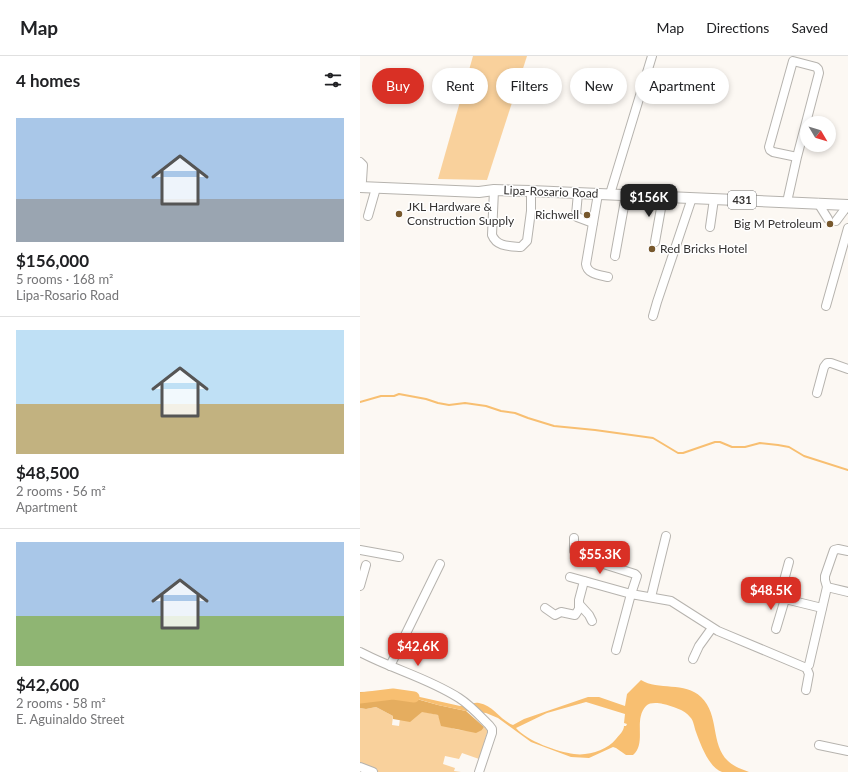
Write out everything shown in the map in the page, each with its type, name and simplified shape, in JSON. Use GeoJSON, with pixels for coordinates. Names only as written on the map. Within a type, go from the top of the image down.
{"type":"FeatureCollection","features":[{"type":"Feature","properties":{"kind":"main road","name":"Lipa-Rosario Road"},"geometry":{"type":"LineString","coordinates":[[361,183],[376,188],[478,192],[494,190],[531,191],[848,205]]}},
{"type":"Feature","properties":{"kind":"main road","name":"Lipa-Rosario Road"},"geometry":{"type":"LineString","coordinates":[[361,183],[480,186],[494,190]]}},
{"type":"Feature","properties":{"kind":"street"},"geometry":{"type":"LineString","coordinates":[[610,194],[652,56]]}},
{"type":"Feature","properties":{"kind":"street"},"geometry":{"type":"LineString","coordinates":[[787,202],[819,73],[816,67],[793,61],[769,147],[773,152],[797,157]]}},
{"type":"Feature","properties":{"kind":"street"},"geometry":{"type":"LineString","coordinates":[[360,162],[363,165],[361,183]]}},
{"type":"Feature","properties":{"kind":"street"},"geometry":{"type":"LineString","coordinates":[[368,216],[376,188]]}},
{"type":"Feature","properties":{"kind":"street"},"geometry":{"type":"LineString","coordinates":[[494,190],[492,235],[501,245],[520,247],[528,241],[531,191]]}},
{"type":"Feature","properties":{"kind":"street"},"geometry":{"type":"LineString","coordinates":[[578,193],[576,215],[577,217],[593,223]]}},
{"type":"Feature","properties":{"kind":"street"},"geometry":{"type":"LineString","coordinates":[[598,194],[586,269],[589,272],[608,277]]}},
{"type":"Feature","properties":{"kind":"street"},"geometry":{"type":"LineString","coordinates":[[615,256],[626,195]]}},
{"type":"Feature","properties":{"kind":"street"},"geometry":{"type":"LineString","coordinates":[[654,242],[663,197]]}},
{"type":"Feature","properties":{"kind":"street"},"geometry":{"type":"LineString","coordinates":[[653,316],[660,290],[692,198]]}},
{"type":"Feature","properties":{"kind":"street"},"geometry":{"type":"LineString","coordinates":[[710,227],[714,199]]}},
{"type":"Feature","properties":{"kind":"street"},"geometry":{"type":"LineString","coordinates":[[818,203],[832,220],[848,205]]}},
{"type":"Feature","properties":{"kind":"street"},"geometry":{"type":"LineString","coordinates":[[826,306],[848,228]]}},
{"type":"Feature","properties":{"kind":"street"},"geometry":{"type":"LineString","coordinates":[[817,394],[824,367],[827,363],[831,363],[848,370]]}},
{"type":"Feature","properties":{"kind":"street"},"geometry":{"type":"LineString","coordinates":[[651,597],[666,536]]}},
{"type":"Feature","properties":{"kind":"street"},"geometry":{"type":"LineString","coordinates":[[574,538],[574,550],[578,556],[636,575],[616,650]]}},
{"type":"Feature","properties":{"kind":"street"},"geometry":{"type":"LineString","coordinates":[[806,667],[809,666],[827,587],[824,580],[834,550],[838,549],[848,551]]}},
{"type":"Feature","properties":{"kind":"street"},"geometry":{"type":"LineString","coordinates":[[360,550],[399,557]]}},
{"type":"Feature","properties":{"kind":"street"},"geometry":{"type":"LineString","coordinates":[[789,562],[780,595],[781,598],[822,608]]}},
{"type":"Feature","properties":{"kind":"street"},"geometry":{"type":"LineString","coordinates":[[390,666],[440,564]]}},
{"type":"Feature","properties":{"kind":"street"},"geometry":{"type":"LineString","coordinates":[[360,586],[366,565]]}},
{"type":"Feature","properties":{"kind":"street"},"geometry":{"type":"LineString","coordinates":[[570,577],[631,594],[668,600],[712,628],[806,667]]}},
{"type":"Feature","properties":{"kind":"street"},"geometry":{"type":"LineString","coordinates":[[545,608],[555,615],[561,612],[575,615],[580,605],[579,600],[584,581]]}},
{"type":"Feature","properties":{"kind":"street"},"geometry":{"type":"LineString","coordinates":[[827,587],[848,592]]}},
{"type":"Feature","properties":{"kind":"street"},"geometry":{"type":"LineString","coordinates":[[776,629],[785,599]]}},
{"type":"Feature","properties":{"kind":"street"},"geometry":{"type":"LineString","coordinates":[[580,605],[586,611],[592,622]]}},
{"type":"Feature","properties":{"kind":"street"},"geometry":{"type":"LineString","coordinates":[[693,659],[699,646],[712,628]]}},
{"type":"Feature","properties":{"kind":"street"},"geometry":{"type":"LineString","coordinates":[[360,652],[441,688],[463,701],[491,726],[492,733],[479,772]]}},
{"type":"Feature","properties":{"kind":"street"},"geometry":{"type":"LineString","coordinates":[[806,667],[809,674],[806,690]]}},
{"type":"Feature","properties":{"kind":"street"},"geometry":{"type":"LineString","coordinates":[[819,745],[848,751]]}},
{"type":"Feature","properties":{"kind":"street"},"geometry":{"type":"LineString","coordinates":[[360,767],[373,772]]}},
{"type":"Feature","properties":{"kind":"shaded area"},"geometry":{"type":"Polygon","coordinates":[[[473,56],[527,56],[523,68],[496,68],[496,104],[512,104],[487,180],[438,179],[459,104],[488,104],[488,68],[470,68],[473,56]]]}},
{"type":"Feature","properties":{"kind":"shaded area"},"geometry":{"type":"Polygon","coordinates":[[[641,680],[655,685],[679,687],[695,692],[707,704],[711,712],[722,754],[733,765],[749,772],[722,772],[717,770],[706,755],[693,722],[688,715],[682,710],[663,704],[650,704],[646,706],[642,712],[640,718],[639,744],[633,755],[626,755],[613,747],[589,758],[571,757],[531,742],[498,718],[486,713],[466,711],[438,705],[400,694],[460,706],[476,703],[484,704],[508,723],[513,725],[524,719],[588,697],[599,697],[625,706],[627,694],[641,680]],[[586,702],[547,713],[516,728],[527,737],[560,751],[574,754],[586,754],[603,749],[616,739],[624,726],[627,724],[624,723],[625,714],[586,702]]]}},
{"type":"Feature","properties":{"kind":"shaded area"},"geometry":{"type":"Polygon","coordinates":[[[399,691],[401,694],[406,696],[466,711],[484,727],[476,733],[441,726],[438,715],[422,712],[410,722],[393,719],[393,716],[376,707],[366,709],[360,708],[360,692],[399,691]]]}},
{"type":"Feature","properties":{"kind":"shaded area"},"geometry":{"type":"Polygon","coordinates":[[[376,707],[393,716],[392,725],[399,726],[400,719],[412,719],[421,711],[438,715],[445,725],[456,729],[482,730],[484,727],[488,730],[479,759],[462,753],[459,759],[445,756],[443,764],[455,768],[454,771],[461,772],[360,772],[360,708],[366,709],[376,707]]]}},
{"type":"Feature","properties":{"kind":"waterway"},"geometry":{"type":"LineString","coordinates":[[360,402],[381,396],[394,396],[399,394],[449,405],[465,403],[486,406],[501,411],[515,413],[554,426],[653,438],[678,453],[683,453],[715,442],[720,442],[732,447],[745,447],[760,443],[778,445],[789,447],[804,456],[848,470]]}},
{"type":"Feature","properties":{"kind":"waterway"},"geometry":{"type":"LineString","coordinates":[[360,698],[393,694],[414,697]]}},
{"type":"Feature","properties":{"kind":"place","name":"JKL Hardware & Construction Supply"},"geometry":{"type":"Point","coordinates":[399,214]}},
{"type":"Feature","properties":{"kind":"place","name":"Richwell"},"geometry":{"type":"Point","coordinates":[587,215]}},
{"type":"Feature","properties":{"kind":"place","name":"Big M Petroleum"},"geometry":{"type":"Point","coordinates":[830,224]}},
{"type":"Feature","properties":{"kind":"place","name":"Red Bricks Hotel"},"geometry":{"type":"Point","coordinates":[652,249]}}]}
